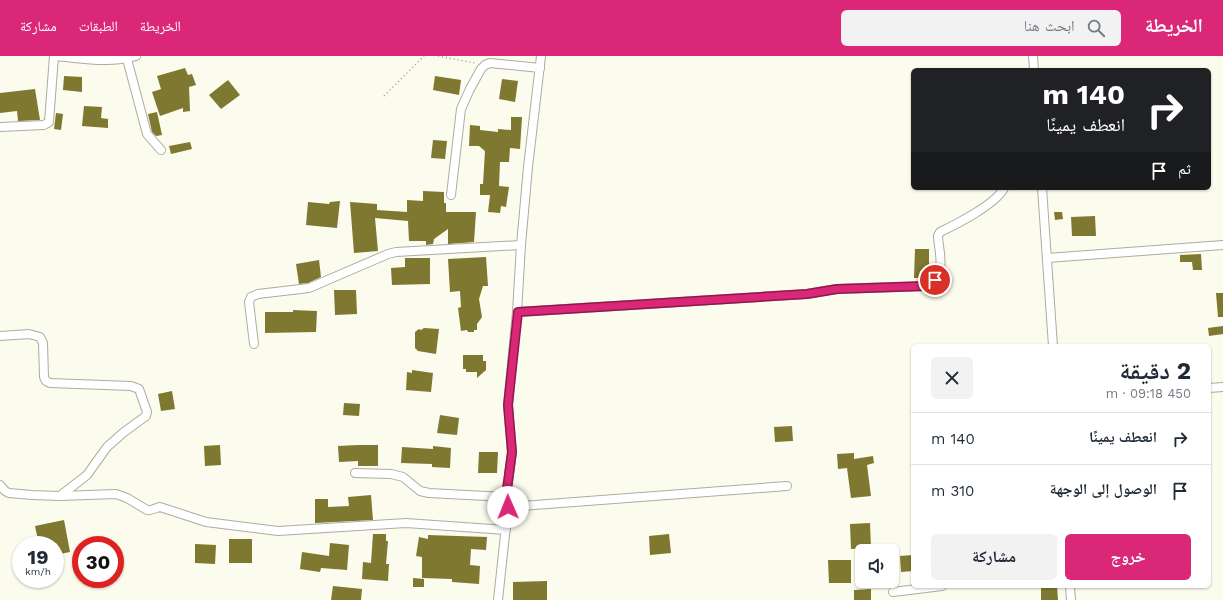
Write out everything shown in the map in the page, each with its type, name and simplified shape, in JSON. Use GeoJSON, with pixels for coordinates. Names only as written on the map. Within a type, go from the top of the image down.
{"type":"FeatureCollection","features":[{"type":"Feature","properties":{"kind":"street"},"geometry":{"type":"LineString","coordinates":[[0,127],[44,125],[49,122],[54,56],[127,59],[136,56]]}},
{"type":"Feature","properties":{"kind":"street"},"geometry":{"type":"LineString","coordinates":[[498,600],[508,507],[506,497],[512,452],[508,405],[518,312],[521,245],[528,167],[541,56]]}},
{"type":"Feature","properties":{"kind":"street"},"geometry":{"type":"LineString","coordinates":[[1033,56],[1034,68]]}},
{"type":"Feature","properties":{"kind":"street"},"geometry":{"type":"LineString","coordinates":[[127,59],[147,134],[161,150]]}},
{"type":"Feature","properties":{"kind":"street"},"geometry":{"type":"LineString","coordinates":[[451,195],[461,109],[481,69],[490,63],[540,68]]}},
{"type":"Feature","properties":{"kind":"street"},"geometry":{"type":"LineString","coordinates":[[518,312],[807,294],[837,289],[926,286],[935,280],[940,272],[941,262],[938,236],[940,232],[987,205],[998,197],[1003,190]]}},
{"type":"Feature","properties":{"kind":"street"},"geometry":{"type":"LineString","coordinates":[[1042,190],[1053,344]]}},
{"type":"Feature","properties":{"kind":"street"},"geometry":{"type":"LineString","coordinates":[[254,344],[249,302],[251,297],[258,294],[309,288],[388,254],[396,252],[521,245]]}},
{"type":"Feature","properties":{"kind":"street"},"geometry":{"type":"LineString","coordinates":[[1047,258],[1223,245]]}},
{"type":"Feature","properties":{"kind":"street"},"geometry":{"type":"LineString","coordinates":[[0,336],[34,334],[40,337],[43,343],[43,374],[46,381],[50,383],[131,386],[139,389],[147,412],[146,416],[107,447],[87,475],[60,496]]}},
{"type":"Feature","properties":{"kind":"street"},"geometry":{"type":"LineString","coordinates":[[1211,388],[1223,387]]}},
{"type":"Feature","properties":{"kind":"street"},"geometry":{"type":"LineString","coordinates":[[355,473],[391,474],[403,477],[420,491],[429,493],[506,497]]}},
{"type":"Feature","properties":{"kind":"street"},"geometry":{"type":"LineString","coordinates":[[0,485],[9,493],[60,496],[116,494],[127,498],[150,511],[156,507],[160,507],[206,522],[278,531],[406,523],[506,530]]}},
{"type":"Feature","properties":{"kind":"street"},"geometry":{"type":"LineString","coordinates":[[508,507],[787,486]]}},
{"type":"Feature","properties":{"kind":"street"},"geometry":{"type":"LineString","coordinates":[[893,592],[926,588]]}},
{"type":"Feature","properties":{"kind":"street"},"geometry":{"type":"LineString","coordinates":[[1070,588],[1071,600]]}},
{"type":"Feature","properties":{"kind":"path"},"geometry":{"type":"LineString","coordinates":[[384,96],[424,56]]}},
{"type":"Feature","properties":{"kind":"path"},"geometry":{"type":"LineString","coordinates":[[438,56],[485,65]]}},
{"type":"Feature","properties":{"kind":"building"},"geometry":{"type":"Polygon","coordinates":[[[185,68],[188,75],[192,74],[196,85],[189,87],[190,111],[183,112],[183,108],[160,116],[152,92],[161,89],[157,76],[185,68]]]}},
{"type":"Feature","properties":{"kind":"building"},"geometry":{"type":"Polygon","coordinates":[[[64,76],[82,77],[82,92],[63,90],[64,76]]]}},
{"type":"Feature","properties":{"kind":"building"},"geometry":{"type":"Polygon","coordinates":[[[435,76],[461,80],[459,95],[433,90],[435,76]]]}},
{"type":"Feature","properties":{"kind":"building"},"geometry":{"type":"Polygon","coordinates":[[[502,79],[518,81],[515,102],[499,99],[502,79]]]}},
{"type":"Feature","properties":{"kind":"building"},"geometry":{"type":"Polygon","coordinates":[[[228,80],[240,95],[221,109],[209,95],[228,80]]]}},
{"type":"Feature","properties":{"kind":"building"},"geometry":{"type":"Polygon","coordinates":[[[35,89],[40,120],[18,121],[17,111],[0,113],[0,93],[35,89]]]}},
{"type":"Feature","properties":{"kind":"building"},"geometry":{"type":"Polygon","coordinates":[[[84,106],[102,107],[101,118],[108,119],[108,128],[82,126],[84,106]]]}},
{"type":"Feature","properties":{"kind":"building"},"geometry":{"type":"Polygon","coordinates":[[[157,112],[162,135],[156,136],[152,132],[148,114],[157,112]]]}},
{"type":"Feature","properties":{"kind":"building"},"geometry":{"type":"Polygon","coordinates":[[[56,113],[63,114],[61,130],[54,129],[56,113]]]}},
{"type":"Feature","properties":{"kind":"building"},"geometry":{"type":"Polygon","coordinates":[[[511,117],[522,117],[520,149],[510,148],[509,162],[500,162],[499,186],[509,187],[506,207],[501,206],[500,213],[488,212],[490,195],[480,195],[480,184],[483,184],[485,151],[479,146],[469,146],[470,125],[480,126],[480,130],[498,132],[498,129],[511,130],[511,117]]]}},
{"type":"Feature","properties":{"kind":"building"},"geometry":{"type":"Polygon","coordinates":[[[433,140],[447,141],[445,159],[431,158],[433,140]]]}},
{"type":"Feature","properties":{"kind":"building"},"geometry":{"type":"Polygon","coordinates":[[[190,142],[192,149],[171,154],[169,146],[190,142]]]}},
{"type":"Feature","properties":{"kind":"building"},"geometry":{"type":"Polygon","coordinates":[[[423,191],[444,192],[446,212],[476,212],[474,242],[448,244],[448,229],[434,239],[433,244],[426,245],[426,241],[409,241],[408,221],[375,218],[378,251],[354,253],[350,202],[377,204],[377,210],[407,212],[407,200],[423,201],[423,191]]]}},
{"type":"Feature","properties":{"kind":"building"},"geometry":{"type":"Polygon","coordinates":[[[340,201],[337,228],[306,225],[308,202],[329,204],[330,202],[340,201]]]}},
{"type":"Feature","properties":{"kind":"building"},"geometry":{"type":"Polygon","coordinates":[[[1054,212],[1062,212],[1063,219],[1055,220],[1054,212]]]}},
{"type":"Feature","properties":{"kind":"building"},"geometry":{"type":"Polygon","coordinates":[[[1095,216],[1096,236],[1072,236],[1071,217],[1095,216]]]}},
{"type":"Feature","properties":{"kind":"building"},"geometry":{"type":"Polygon","coordinates":[[[915,249],[929,249],[929,278],[914,278],[915,249]]]}},
{"type":"Feature","properties":{"kind":"building"},"geometry":{"type":"Polygon","coordinates":[[[1201,254],[1202,270],[1193,270],[1192,262],[1180,262],[1180,255],[1201,254]]]}},
{"type":"Feature","properties":{"kind":"building"},"geometry":{"type":"Polygon","coordinates":[[[486,257],[488,286],[483,286],[479,299],[482,317],[477,324],[477,330],[474,330],[474,332],[468,332],[467,330],[461,331],[458,308],[461,307],[460,291],[450,292],[448,259],[486,257]]]}},
{"type":"Feature","properties":{"kind":"building"},"geometry":{"type":"Polygon","coordinates":[[[405,258],[430,258],[430,284],[392,285],[391,268],[405,267],[405,258]]]}},
{"type":"Feature","properties":{"kind":"building"},"geometry":{"type":"Polygon","coordinates":[[[319,260],[321,277],[308,283],[299,284],[296,264],[319,260]]]}},
{"type":"Feature","properties":{"kind":"building"},"geometry":{"type":"Polygon","coordinates":[[[334,290],[356,290],[357,314],[335,315],[334,290]]]}},
{"type":"Feature","properties":{"kind":"building"},"geometry":{"type":"Polygon","coordinates":[[[1216,293],[1223,293],[1223,317],[1218,317],[1216,293]]]}},
{"type":"Feature","properties":{"kind":"building"},"geometry":{"type":"Polygon","coordinates":[[[293,310],[317,311],[316,332],[265,333],[265,312],[293,312],[293,310]]]}},
{"type":"Feature","properties":{"kind":"building"},"geometry":{"type":"Polygon","coordinates":[[[1223,326],[1223,334],[1209,336],[1208,328],[1223,326]]]}},
{"type":"Feature","properties":{"kind":"building"},"geometry":{"type":"Polygon","coordinates":[[[424,328],[439,329],[436,354],[418,351],[415,348],[415,332],[424,328]]]}},
{"type":"Feature","properties":{"kind":"building"},"geometry":{"type":"Polygon","coordinates":[[[463,355],[483,355],[483,361],[486,361],[486,370],[477,378],[477,372],[466,372],[466,369],[463,369],[463,355]]]}},
{"type":"Feature","properties":{"kind":"building"},"geometry":{"type":"Polygon","coordinates":[[[412,370],[433,373],[431,392],[406,390],[407,372],[412,373],[412,370]]]}},
{"type":"Feature","properties":{"kind":"building"},"geometry":{"type":"Polygon","coordinates":[[[172,391],[175,409],[161,411],[158,394],[172,391]]]}},
{"type":"Feature","properties":{"kind":"building"},"geometry":{"type":"Polygon","coordinates":[[[344,403],[360,404],[359,416],[343,415],[344,403]]]}},
{"type":"Feature","properties":{"kind":"building"},"geometry":{"type":"Polygon","coordinates":[[[440,415],[459,418],[457,435],[437,433],[440,415]]]}},
{"type":"Feature","properties":{"kind":"building"},"geometry":{"type":"Polygon","coordinates":[[[792,426],[793,441],[775,442],[774,427],[792,426]]]}},
{"type":"Feature","properties":{"kind":"building"},"geometry":{"type":"Polygon","coordinates":[[[220,445],[221,465],[205,466],[204,446],[220,445]]]}},
{"type":"Feature","properties":{"kind":"building"},"geometry":{"type":"Polygon","coordinates":[[[378,445],[378,466],[358,466],[358,461],[339,462],[338,446],[378,445]]]}},
{"type":"Feature","properties":{"kind":"building"},"geometry":{"type":"Polygon","coordinates":[[[433,446],[451,448],[450,468],[432,467],[432,464],[401,463],[402,447],[433,449],[433,446]]]}},
{"type":"Feature","properties":{"kind":"building"},"geometry":{"type":"Polygon","coordinates":[[[479,452],[498,452],[497,473],[478,473],[479,452]]]}},
{"type":"Feature","properties":{"kind":"building"},"geometry":{"type":"Polygon","coordinates":[[[854,453],[854,459],[873,456],[874,463],[867,465],[871,496],[851,498],[847,468],[838,469],[837,454],[854,453]]]}},
{"type":"Feature","properties":{"kind":"building"},"geometry":{"type":"Polygon","coordinates":[[[371,495],[373,520],[315,523],[315,499],[328,499],[328,507],[349,506],[348,497],[371,495]]]}},
{"type":"Feature","properties":{"kind":"building"},"geometry":{"type":"Polygon","coordinates":[[[64,520],[70,552],[64,553],[64,536],[37,536],[35,526],[64,520]]]}},
{"type":"Feature","properties":{"kind":"building"},"geometry":{"type":"Polygon","coordinates":[[[870,523],[871,544],[855,544],[855,549],[851,549],[850,524],[870,523]]]}},
{"type":"Feature","properties":{"kind":"building"},"geometry":{"type":"Polygon","coordinates":[[[373,534],[386,534],[386,541],[388,541],[386,564],[389,564],[388,581],[362,579],[363,562],[371,563],[373,534]]]}},
{"type":"Feature","properties":{"kind":"building"},"geometry":{"type":"Polygon","coordinates":[[[669,534],[671,553],[650,555],[649,536],[669,534]]]}},
{"type":"Feature","properties":{"kind":"building"},"geometry":{"type":"Polygon","coordinates":[[[428,535],[487,537],[486,550],[471,549],[470,565],[480,566],[479,584],[452,582],[452,579],[422,578],[422,557],[416,556],[419,537],[428,539],[428,535]]]}},
{"type":"Feature","properties":{"kind":"building"},"geometry":{"type":"Polygon","coordinates":[[[229,539],[252,539],[252,563],[229,563],[229,539]]]}},
{"type":"Feature","properties":{"kind":"building"},"geometry":{"type":"Polygon","coordinates":[[[330,543],[349,545],[347,570],[321,568],[320,572],[300,569],[302,552],[329,556],[330,543]]]}},
{"type":"Feature","properties":{"kind":"building"},"geometry":{"type":"Polygon","coordinates":[[[195,544],[216,545],[215,564],[195,563],[195,544]]]}},
{"type":"Feature","properties":{"kind":"building"},"geometry":{"type":"Polygon","coordinates":[[[911,555],[911,571],[901,572],[900,556],[911,555]]]}},
{"type":"Feature","properties":{"kind":"building"},"geometry":{"type":"Polygon","coordinates":[[[828,560],[851,560],[851,583],[829,583],[828,560]]]}},
{"type":"Feature","properties":{"kind":"building"},"geometry":{"type":"Polygon","coordinates":[[[413,578],[424,579],[424,587],[413,587],[413,578]]]}},
{"type":"Feature","properties":{"kind":"building"},"geometry":{"type":"Polygon","coordinates":[[[547,581],[547,600],[513,600],[513,582],[547,581]]]}},
{"type":"Feature","properties":{"kind":"building"},"geometry":{"type":"Polygon","coordinates":[[[333,586],[362,589],[361,600],[331,600],[333,586]]]}},
{"type":"Feature","properties":{"kind":"building"},"geometry":{"type":"Polygon","coordinates":[[[1041,588],[1057,588],[1058,600],[1041,600],[1041,588]]]}},
{"type":"Feature","properties":{"kind":"building"},"geometry":{"type":"Polygon","coordinates":[[[871,589],[871,600],[854,600],[854,590],[871,589]]]}},
{"type":"Feature","properties":{"kind":"route"},"geometry":{"type":"LineString","coordinates":[[508,507],[506,497],[512,452],[508,405],[518,312],[807,294],[837,289],[926,286],[935,280]]}}]}
